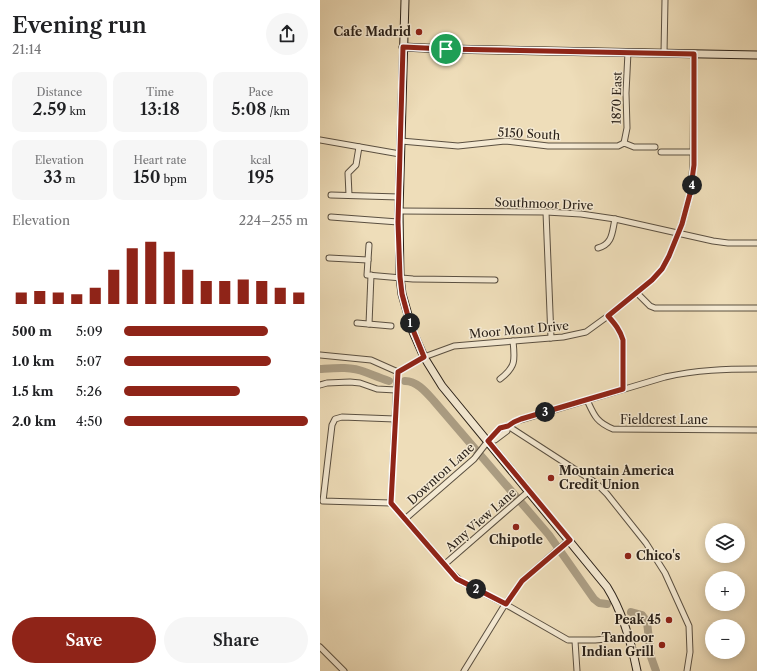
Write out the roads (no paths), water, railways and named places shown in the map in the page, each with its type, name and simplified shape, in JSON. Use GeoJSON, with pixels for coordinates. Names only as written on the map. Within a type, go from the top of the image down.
{"type":"FeatureCollection","features":[{"type":"Feature","properties":{"kind":"main road"},"geometry":{"type":"LineString","coordinates":[[405,0],[398,222],[400,277],[402,294],[409,320],[424,357],[442,386],[570,540],[612,594],[629,636],[637,671]]}},
{"type":"Feature","properties":{"kind":"main road"},"geometry":{"type":"LineString","coordinates":[[403,47],[757,55]]}},
{"type":"Feature","properties":{"kind":"street"},"geometry":{"type":"LineString","coordinates":[[664,53],[665,0]]}},
{"type":"Feature","properties":{"kind":"street","name":"1870 East"},"geometry":{"type":"LineString","coordinates":[[624,143],[627,128],[626,93],[628,52]]}},
{"type":"Feature","properties":{"kind":"street","name":"Moor Mont Drive"},"geometry":{"type":"LineString","coordinates":[[398,372],[424,357],[454,346],[551,338],[586,332],[652,280],[662,269],[669,256],[678,234],[690,194],[694,152],[694,54]]}},
{"type":"Feature","properties":{"kind":"street"},"geometry":{"type":"LineString","coordinates":[[320,140],[400,154]]}},
{"type":"Feature","properties":{"kind":"street","name":"5150 South"},"geometry":{"type":"LineString","coordinates":[[401,141],[458,146],[500,141],[559,146],[618,146],[624,143],[634,147],[654,147]]}},
{"type":"Feature","properties":{"kind":"street"},"geometry":{"type":"LineString","coordinates":[[349,196],[348,173],[355,166],[359,147]]}},
{"type":"Feature","properties":{"kind":"street"},"geometry":{"type":"LineString","coordinates":[[661,152],[694,152]]}},
{"type":"Feature","properties":{"kind":"street"},"geometry":{"type":"LineString","coordinates":[[331,195],[399,197]]}},
{"type":"Feature","properties":{"kind":"street","name":"Southmoor Drive"},"geometry":{"type":"LineString","coordinates":[[399,211],[546,212],[581,214],[615,219],[720,242],[757,243]]}},
{"type":"Feature","properties":{"kind":"street"},"geometry":{"type":"LineString","coordinates":[[546,212],[551,338]]}},
{"type":"Feature","properties":{"kind":"street"},"geometry":{"type":"LineString","coordinates":[[331,217],[398,222]]}},
{"type":"Feature","properties":{"kind":"street"},"geometry":{"type":"LineString","coordinates":[[598,248],[607,245],[610,241],[615,219]]}},
{"type":"Feature","properties":{"kind":"street"},"geometry":{"type":"LineString","coordinates":[[369,245],[367,275],[495,280]]}},
{"type":"Feature","properties":{"kind":"street"},"geometry":{"type":"LineString","coordinates":[[329,258],[368,260]]}},
{"type":"Feature","properties":{"kind":"street"},"geometry":{"type":"LineString","coordinates":[[369,324],[371,275]]}},
{"type":"Feature","properties":{"kind":"street"},"geometry":{"type":"LineString","coordinates":[[636,293],[650,306],[655,308],[757,308]]}},
{"type":"Feature","properties":{"kind":"street"},"geometry":{"type":"LineString","coordinates":[[608,316],[616,324],[623,340],[623,389]]}},
{"type":"Feature","properties":{"kind":"street"},"geometry":{"type":"LineString","coordinates":[[357,323],[391,326]]}},
{"type":"Feature","properties":{"kind":"street"},"geometry":{"type":"LineString","coordinates":[[500,379],[508,373],[512,367],[514,356],[513,341]]}},
{"type":"Feature","properties":{"kind":"street"},"geometry":{"type":"LineString","coordinates":[[320,355],[371,360],[398,372],[391,503],[445,564],[452,574],[462,582],[506,604],[565,639],[575,641],[617,639],[629,636]]}},
{"type":"Feature","properties":{"kind":"street","name":"Downton Lane"},"geometry":{"type":"LineString","coordinates":[[405,519],[474,459],[500,428],[508,426],[521,419],[686,372],[718,369],[757,369]]}},
{"type":"Feature","properties":{"kind":"street"},"geometry":{"type":"LineString","coordinates":[[321,385],[326,383],[353,382],[377,389],[396,390]]}},
{"type":"Feature","properties":{"kind":"street","name":"Fieldcrest Lane"},"geometry":{"type":"LineString","coordinates":[[588,400],[593,414],[597,419],[606,427],[613,429],[757,430]]}},
{"type":"Feature","properties":{"kind":"street"},"geometry":{"type":"LineString","coordinates":[[391,503],[323,501],[332,425],[335,419],[342,416],[395,419]]}},
{"type":"Feature","properties":{"kind":"street"},"geometry":{"type":"LineString","coordinates":[[508,426],[596,483],[607,494],[652,551],[665,573],[689,626],[690,652],[687,671]]}},
{"type":"Feature","properties":{"kind":"street"},"geometry":{"type":"LineString","coordinates":[[320,478],[326,478]]}},
{"type":"Feature","properties":{"kind":"street","name":"Amy View Lane"},"geometry":{"type":"LineString","coordinates":[[445,564],[529,491]]}},
{"type":"Feature","properties":{"kind":"street"},"geometry":{"type":"LineString","coordinates":[[464,671],[522,581],[570,540]]}},
{"type":"Feature","properties":{"kind":"street"},"geometry":{"type":"LineString","coordinates":[[575,641],[577,671]]}},
{"type":"Feature","properties":{"kind":"street"},"geometry":{"type":"LineString","coordinates":[[320,647],[344,671]]}},
{"type":"Feature","properties":{"kind":"waterway"},"geometry":{"type":"LineString","coordinates":[[320,369],[342,368],[360,370],[389,381]]}},
{"type":"Feature","properties":{"kind":"waterway"},"geometry":{"type":"LineString","coordinates":[[405,381],[409,381],[417,385],[431,398],[549,535],[594,599],[599,603],[607,604]]}},
{"type":"Feature","properties":{"kind":"waterway"},"geometry":{"type":"LineString","coordinates":[[631,612],[642,615],[647,622],[651,657],[656,671]]}},
{"type":"Feature","properties":{"kind":"place","name":"Cafe Madrid"},"geometry":{"type":"Point","coordinates":[419,32]}},
{"type":"Feature","properties":{"kind":"place","name":"Mountain America Credit Union"},"geometry":{"type":"Point","coordinates":[551,478]}},
{"type":"Feature","properties":{"kind":"place","name":"Chipotle"},"geometry":{"type":"Point","coordinates":[516,527]}},
{"type":"Feature","properties":{"kind":"place","name":"Chico's"},"geometry":{"type":"Point","coordinates":[628,556]}},
{"type":"Feature","properties":{"kind":"place","name":"Peak 45"},"geometry":{"type":"Point","coordinates":[669,620]}},
{"type":"Feature","properties":{"kind":"place","name":"Tandoor Indian Grill"},"geometry":{"type":"Point","coordinates":[662,645]}}]}
